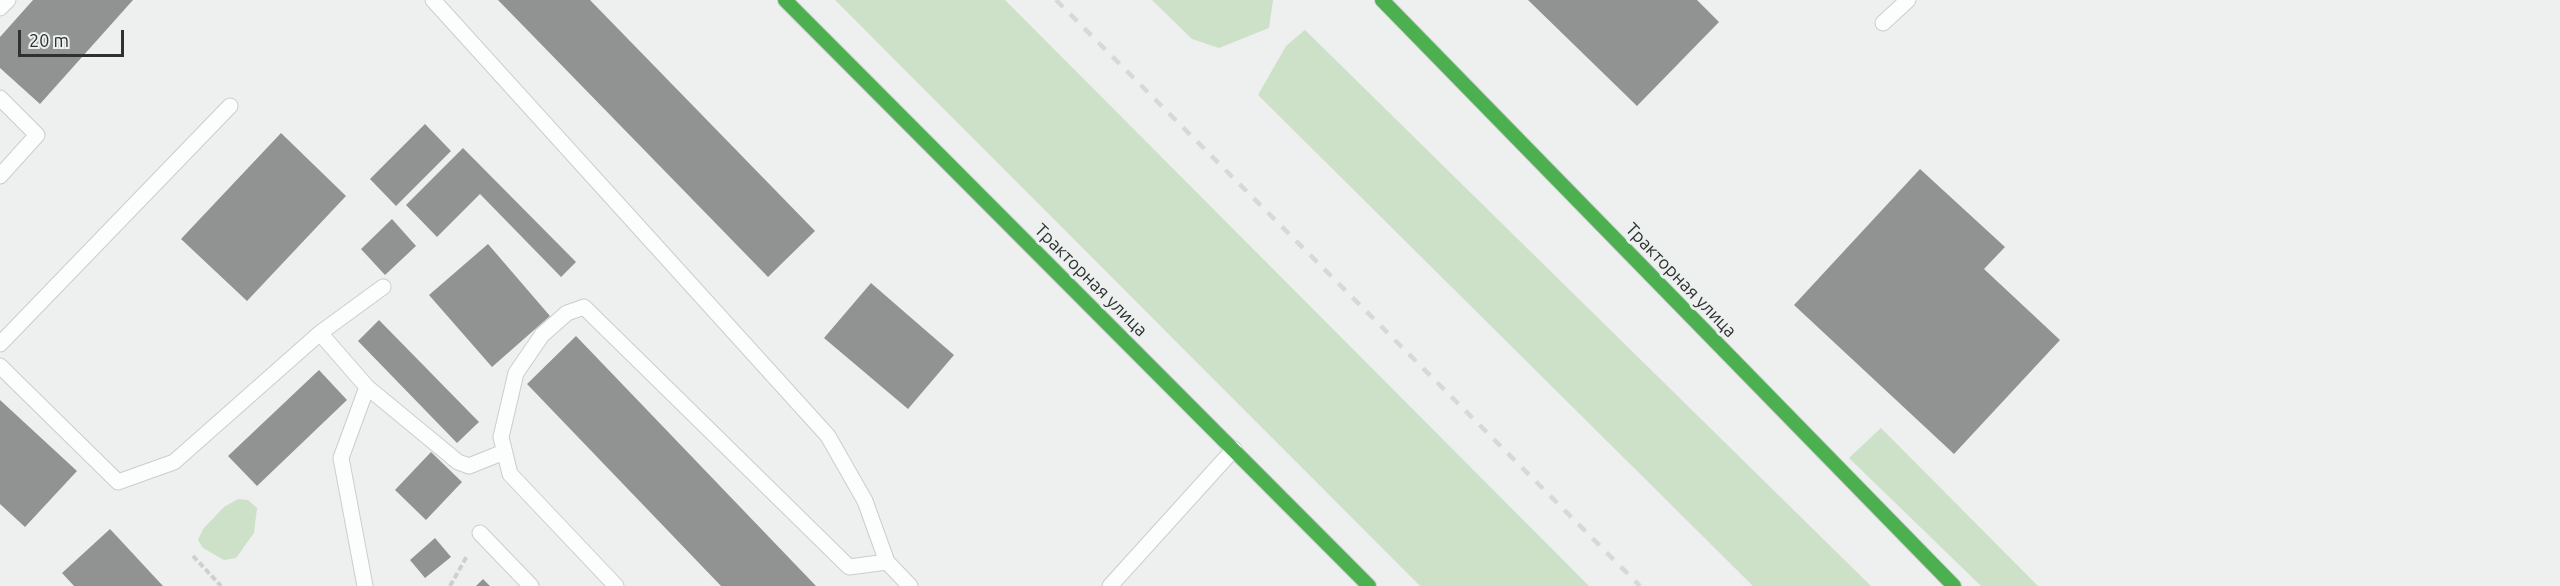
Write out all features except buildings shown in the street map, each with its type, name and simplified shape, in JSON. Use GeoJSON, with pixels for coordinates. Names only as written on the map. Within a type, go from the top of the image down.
{"type":"FeatureCollection","features":[{"type":"Feature","properties":{"kind":"street","name":"Тракторная улица"},"geometry":{"type":"LineString","coordinates":[[786,0],[1369,586]]}},
{"type":"Feature","properties":{"kind":"street","name":"Тракторная улица"},"geometry":{"type":"LineString","coordinates":[[1382,0],[1954,586]]}},
{"type":"Feature","properties":{"kind":"lane"},"geometry":{"type":"LineString","coordinates":[[0,8],[8,0]]}},
{"type":"Feature","properties":{"kind":"lane"},"geometry":{"type":"LineString","coordinates":[[433,0],[828,436],[865,501],[887,562],[910,586]]}},
{"type":"Feature","properties":{"kind":"lane"},"geometry":{"type":"LineString","coordinates":[[1883,23],[1908,0]]}},
{"type":"Feature","properties":{"kind":"lane"},"geometry":{"type":"LineString","coordinates":[[0,98],[37,135],[0,176]]}},
{"type":"Feature","properties":{"kind":"lane"},"geometry":{"type":"LineString","coordinates":[[0,344],[230,105]]}},
{"type":"Feature","properties":{"kind":"lane"},"geometry":{"type":"LineString","coordinates":[[0,366],[118,482],[174,462],[320,333],[383,287]]}},
{"type":"Feature","properties":{"kind":"lane"},"geometry":{"type":"LineString","coordinates":[[616,586],[510,474],[501,437],[516,373],[542,335],[567,313],[584,307],[849,567],[887,562]]}},
{"type":"Feature","properties":{"kind":"lane"},"geometry":{"type":"LineString","coordinates":[[320,333],[367,387],[458,462],[469,466],[504,452]]}},
{"type":"Feature","properties":{"kind":"lane"},"geometry":{"type":"LineString","coordinates":[[365,586],[341,458],[367,387]]}},
{"type":"Feature","properties":{"kind":"lane"},"geometry":{"type":"LineString","coordinates":[[1110,586],[1234,448]]}},
{"type":"Feature","properties":{"kind":"lane"},"geometry":{"type":"LineString","coordinates":[[480,533],[531,586]]}},
{"type":"Feature","properties":{"kind":"path"},"geometry":{"type":"LineString","coordinates":[[450,586],[480,533]]}},
{"type":"Feature","properties":{"kind":"path"},"geometry":{"type":"LineString","coordinates":[[193,556],[220,586]]}},
{"type":"Feature","properties":{"kind":"green space"},"geometry":{"type":"Polygon","coordinates":[[[835,0],[1005,0],[1589,586],[1420,586],[835,0]]]}},
{"type":"Feature","properties":{"kind":"green space"},"geometry":{"type":"Polygon","coordinates":[[[1152,0],[1273,0],[1269,28],[1219,48],[1192,39],[1152,0]]]}},
{"type":"Feature","properties":{"kind":"green space"},"geometry":{"type":"Polygon","coordinates":[[[1305,30],[1871,586],[1753,586],[1258,95],[1286,46],[1305,30]]]}},
{"type":"Feature","properties":{"kind":"green space"},"geometry":{"type":"Polygon","coordinates":[[[1881,428],[2038,586],[1981,586],[1849,458],[1881,428]]]}},
{"type":"Feature","properties":{"kind":"green space"},"geometry":{"type":"Polygon","coordinates":[[[238,499],[248,500],[257,508],[254,533],[236,558],[224,560],[203,548],[198,540],[203,529],[224,507],[238,499]]]}},
{"type":"Feature","properties":{"kind":"railway"},"geometry":{"type":"LineString","coordinates":[[1056,0],[1640,586]]}},
{"type":"Feature","properties":{"kind":"traffic: fast"},"geometry":{"type":"LineString","coordinates":[[785,0],[1369,586]]}},
{"type":"Feature","properties":{"kind":"traffic: fast"},"geometry":{"type":"LineString","coordinates":[[1382,0],[1954,586]]}}]}
